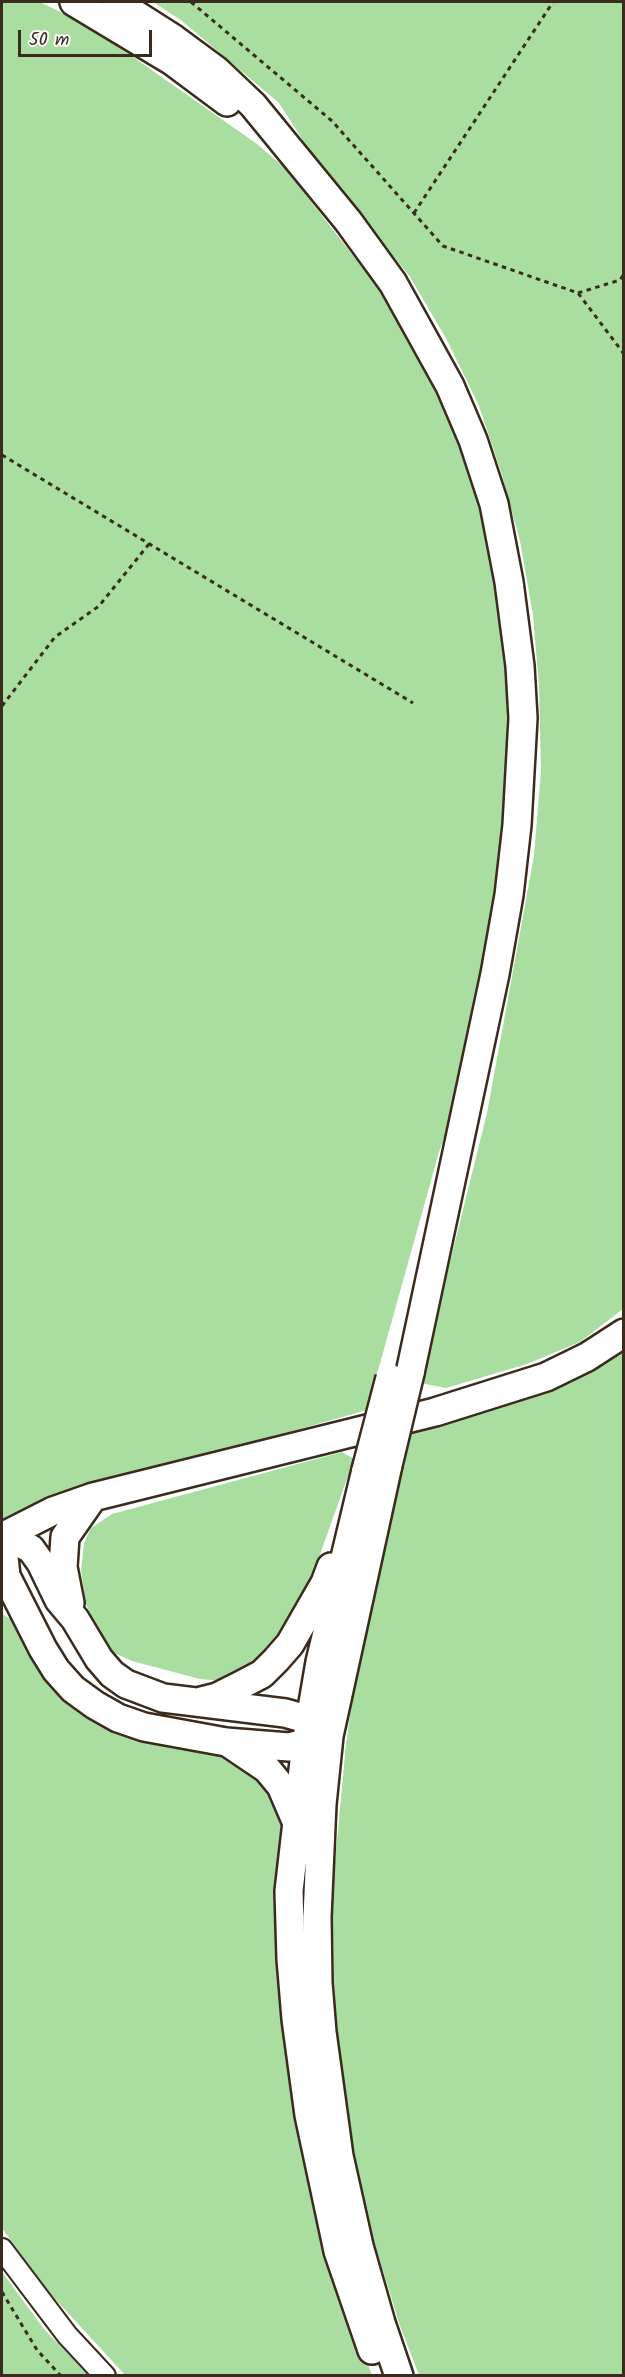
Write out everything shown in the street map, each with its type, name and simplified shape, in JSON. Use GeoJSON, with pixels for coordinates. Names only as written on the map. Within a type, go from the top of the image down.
{"type":"FeatureCollection","features":[{"type":"Feature","properties":{"kind":"main road"},"geometry":{"type":"LineString","coordinates":[[74,2],[172,61],[217,94],[295,158]]}},
{"type":"Feature","properties":{"kind":"main road"},"geometry":{"type":"LineString","coordinates":[[116,2],[174,39],[216,70],[254,105],[348,221],[393,283],[450,386],[473,440],[494,504],[509,582],[520,666],[522,707],[517,825],[507,907],[469,1096],[377,1468],[349,1639],[315,1733],[296,1821],[289,1891],[296,2019],[309,2115],[338,2251],[358,2313],[383,2376]]}},
{"type":"Feature","properties":{"kind":"main road"},"geometry":{"type":"LineString","coordinates":[[2,1538],[53,1511],[93,1497],[250,1460],[446,1409],[546,1377],[587,1357],[624,1333]]}},
{"type":"Feature","properties":{"kind":"main road"},"geometry":{"type":"LineString","coordinates":[[194,1703],[216,1697],[262,1674],[290,1644],[325,1583],[356,1508],[377,1468]]}},
{"type":"Feature","properties":{"kind":"main road"},"geometry":{"type":"LineString","coordinates":[[75,1619],[66,1589],[63,1548],[69,1529],[93,1497]]}},
{"type":"Feature","properties":{"kind":"main road"},"geometry":{"type":"LineString","coordinates":[[356,1508],[320,1662],[315,1733],[322,1804],[318,1885],[318,1983],[322,2032],[339,2156],[359,2246],[399,2376]]}},
{"type":"Feature","properties":{"kind":"main road"},"geometry":{"type":"LineString","coordinates":[[2,1538],[16,1541],[31,1550],[41,1563],[59,1600],[75,1619],[99,1659],[112,1674],[126,1684],[163,1698],[285,1713],[315,1733]]}},
{"type":"Feature","properties":{"kind":"main road"},"geometry":{"type":"LineString","coordinates":[[2,1538],[6,1576],[28,1620],[56,1670],[73,1689],[95,1705],[118,1718],[144,1726],[226,1742],[289,1747],[315,1733]]}},
{"type":"Feature","properties":{"kind":"main road"},"geometry":{"type":"LineString","coordinates":[[2,1603],[28,1620]]}},
{"type":"Feature","properties":{"kind":"main road"},"geometry":{"type":"LineString","coordinates":[[226,1742],[267,1769],[281,1786],[296,1821]]}},
{"type":"Feature","properties":{"kind":"street"},"geometry":{"type":"LineString","coordinates":[[2,2249],[67,2335],[105,2376]]}},
{"type":"Feature","properties":{"kind":"path"},"geometry":{"type":"LineString","coordinates":[[191,2],[332,121],[443,246],[578,293],[624,354]]}},
{"type":"Feature","properties":{"kind":"path"},"geometry":{"type":"LineString","coordinates":[[414,213],[553,2]]}},
{"type":"Feature","properties":{"kind":"path"},"geometry":{"type":"LineString","coordinates":[[578,293],[620,280],[624,274]]}},
{"type":"Feature","properties":{"kind":"path"},"geometry":{"type":"LineString","coordinates":[[2,455],[413,703]]}},
{"type":"Feature","properties":{"kind":"path"},"geometry":{"type":"LineString","coordinates":[[2,706],[55,637],[99,606],[149,544]]}},
{"type":"Feature","properties":{"kind":"path"},"geometry":{"type":"LineString","coordinates":[[2,2292],[37,2350],[61,2376]]}},
{"type":"Feature","properties":{"kind":"green space"},"geometry":{"type":"Polygon","coordinates":[[[2,2],[40,2],[89,26],[257,144],[285,168],[385,297],[441,399],[460,447],[479,508],[495,578],[507,655],[507,709],[504,841],[496,905],[458,1099],[439,1152],[367,1410],[123,1479],[2,1529],[2,2]]]}},
{"type":"Feature","properties":{"kind":"green space"},"geometry":{"type":"Polygon","coordinates":[[[153,2],[623,2],[623,1309],[580,1342],[527,1364],[446,1388],[420,1383],[487,1113],[534,856],[541,770],[539,686],[533,615],[520,541],[502,475],[479,406],[447,340],[410,277],[311,153],[279,103],[182,21],[153,2]]]}},
{"type":"Feature","properties":{"kind":"green space"},"geometry":{"type":"Polygon","coordinates":[[[623,1350],[623,2375],[419,2375],[399,2323],[369,2225],[353,2145],[335,2016],[332,1894],[346,1744],[358,1658],[406,1435],[568,1383],[611,1360],[623,1350]]]}},
{"type":"Feature","properties":{"kind":"green space"},"geometry":{"type":"Polygon","coordinates":[[[342,1452],[354,1459],[312,1577],[288,1631],[266,1659],[223,1681],[200,1679],[132,1661],[112,1652],[100,1638],[86,1604],[81,1571],[84,1543],[91,1528],[112,1514],[342,1452]]]}},
{"type":"Feature","properties":{"kind":"green space"},"geometry":{"type":"Polygon","coordinates":[[[2,1614],[26,1632],[36,1654],[179,1746],[214,1754],[239,1766],[262,1782],[276,1801],[283,1824],[354,2329],[372,2375],[125,2375],[44,2287],[2,2228],[2,1614]]]}},
{"type":"Feature","properties":{"kind":"green space"},"geometry":{"type":"Polygon","coordinates":[[[2,2272],[44,2329],[88,2375],[2,2375],[2,2272]]]}}]}
